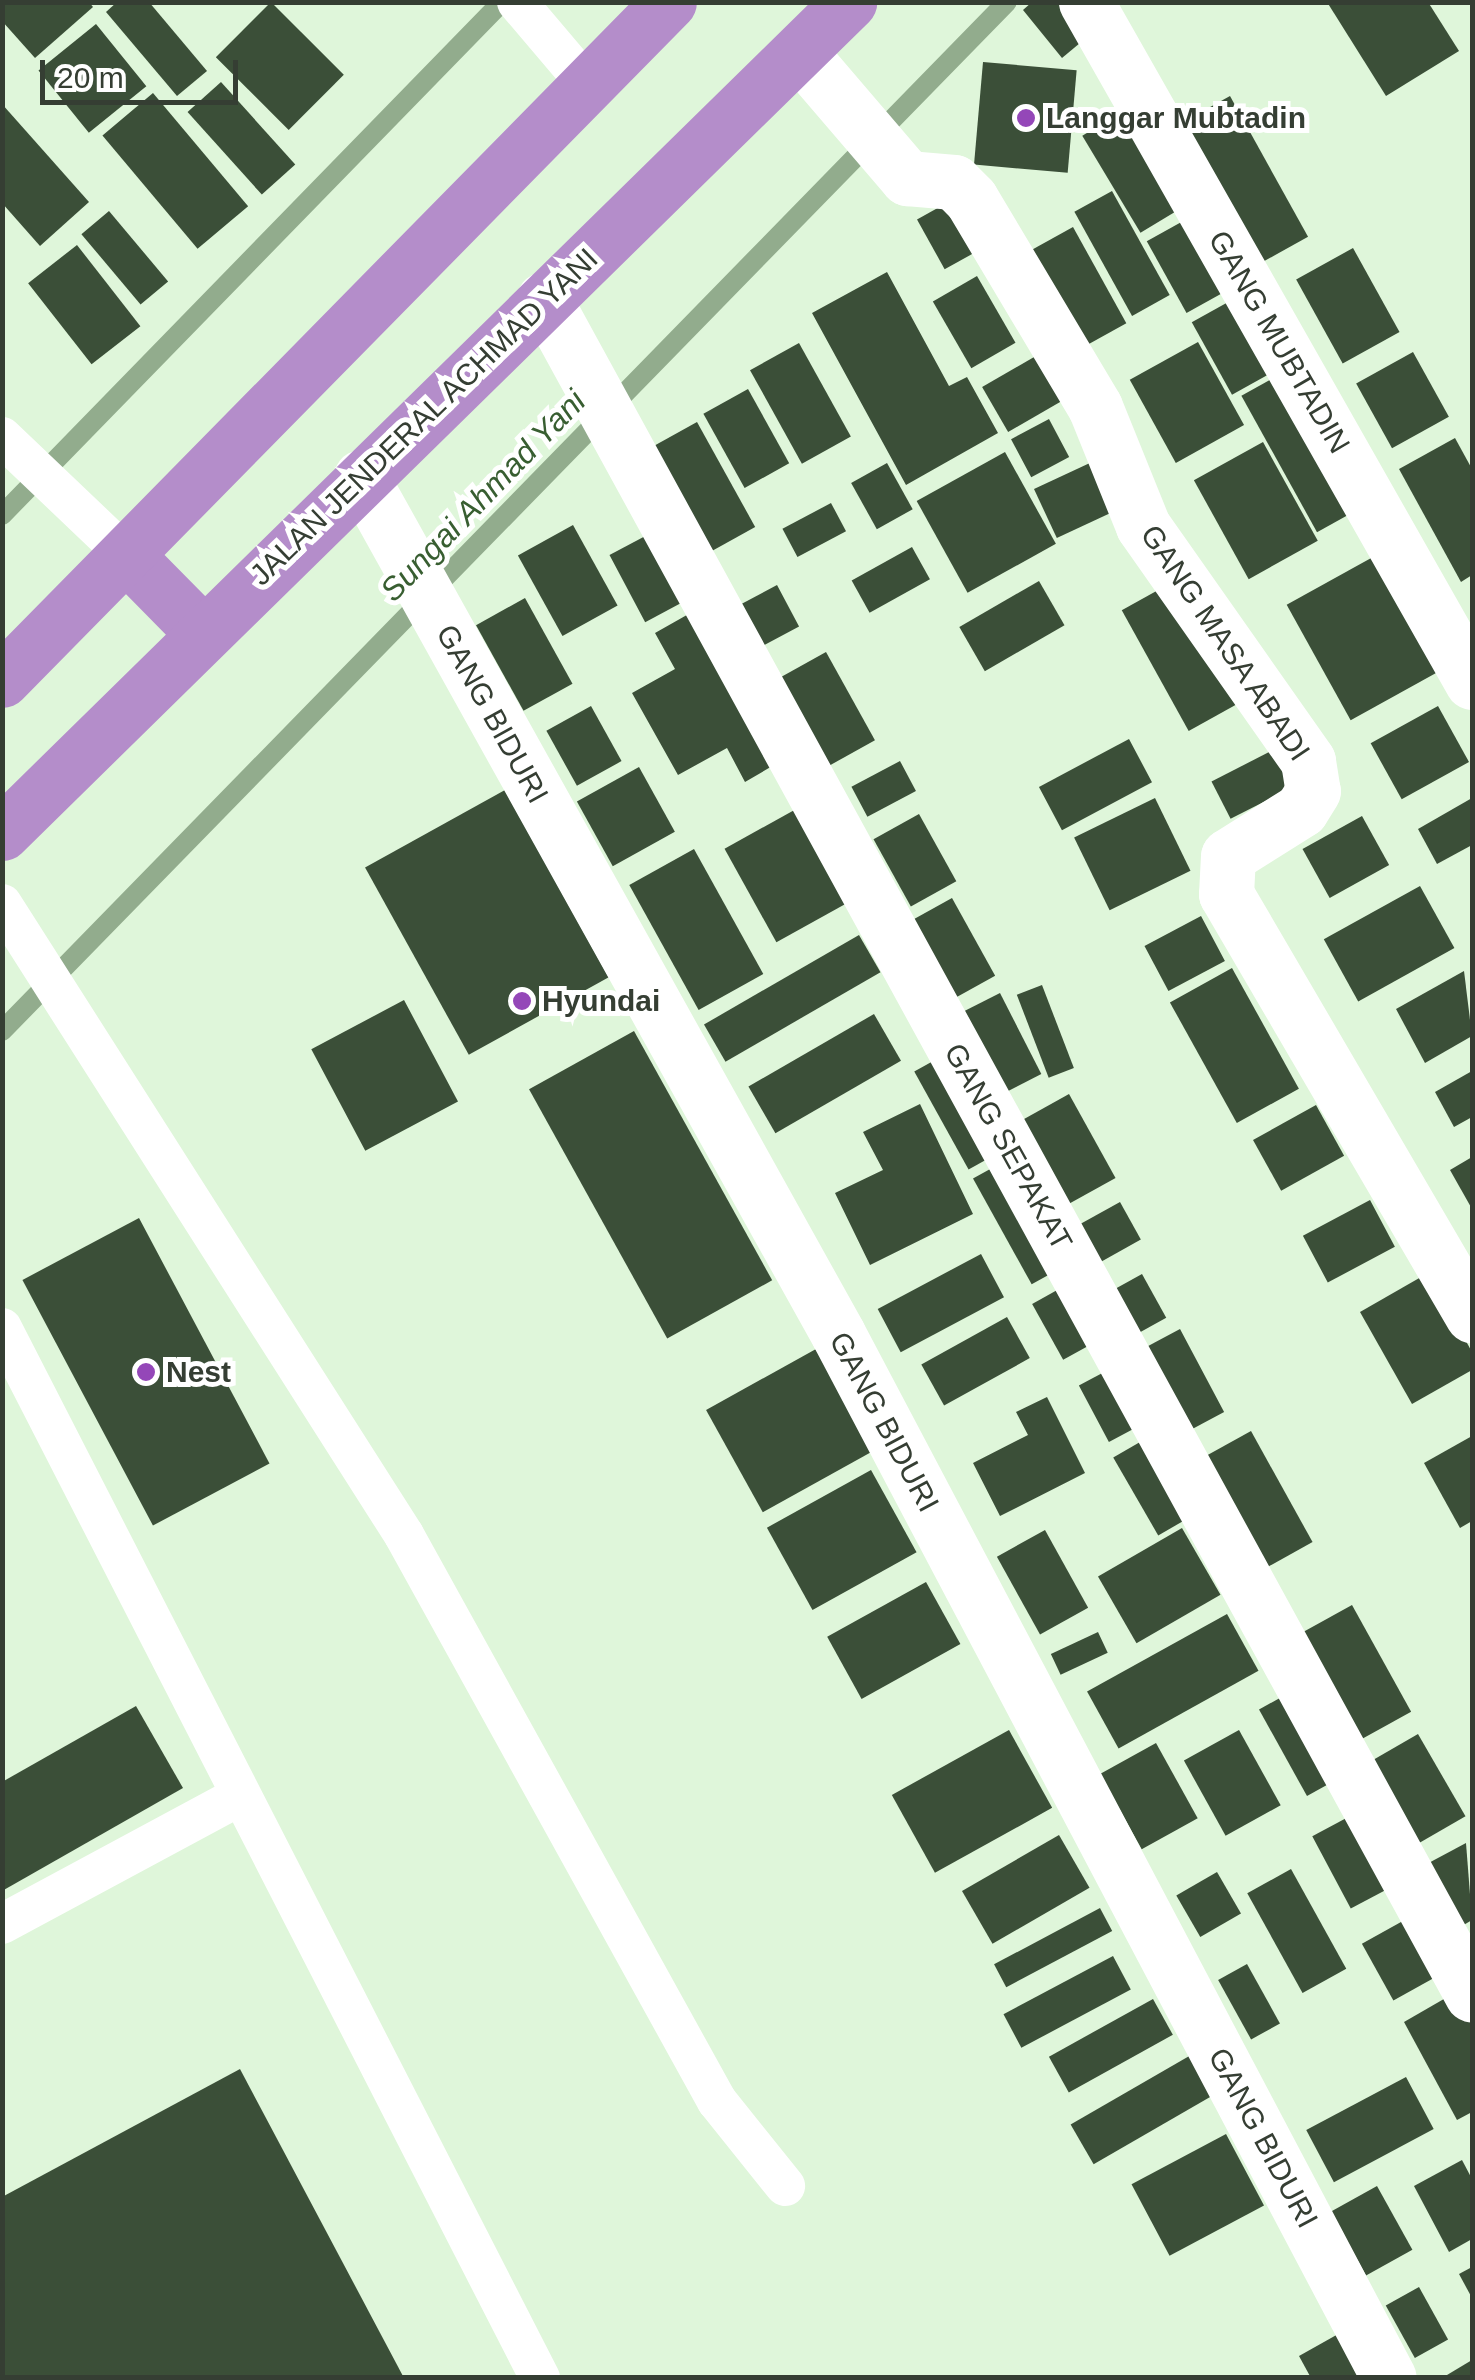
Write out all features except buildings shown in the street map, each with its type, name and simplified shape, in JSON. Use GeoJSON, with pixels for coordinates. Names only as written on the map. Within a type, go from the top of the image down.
{"type":"FeatureCollection","features":[{"type":"Feature","properties":{"kind":"highway"},"geometry":{"type":"LineString","coordinates":[[2,680],[669,2]]}},
{"type":"Feature","properties":{"kind":"highway","name":"JALAN JENDERAL ACHMAD YANI"},"geometry":{"type":"LineString","coordinates":[[2,833],[849,2]]}},
{"type":"Feature","properties":{"kind":"highway"},"geometry":{"type":"LineString","coordinates":[[126,554],[203,634]]}},
{"type":"Feature","properties":{"kind":"street","name":"GANG MUBTADIN"},"geometry":{"type":"LineString","coordinates":[[1086,2],[1472,682]]}},
{"type":"Feature","properties":{"kind":"street","name":"GANG MASA ABADI"},"geometry":{"type":"LineString","coordinates":[[800,53],[907,178],[954,182],[971,199],[1095,407],[1143,526],[1308,762],[1313,790],[1300,810],[1228,856],[1226,894],[1472,1316]]}},
{"type":"Feature","properties":{"kind":"street","name":"GANG SEPAKAT"},"geometry":{"type":"LineString","coordinates":[[544,299],[1472,1995]]}},
{"type":"Feature","properties":{"kind":"street","name":"GANG BIDURI"},"geometry":{"type":"LineString","coordinates":[[361,477],[838,1334],[1390,2378]]}},
{"type":"Feature","properties":{"kind":"lane"},"geometry":{"type":"LineString","coordinates":[[518,3],[589,87]]}},
{"type":"Feature","properties":{"kind":"lane"},"geometry":{"type":"LineString","coordinates":[[16,452],[126,554]]}},
{"type":"Feature","properties":{"kind":"lane"},"geometry":{"type":"LineString","coordinates":[[2,904],[404,1535],[717,2100],[785,2186]]}},
{"type":"Feature","properties":{"kind":"lane"},"geometry":{"type":"LineString","coordinates":[[2,1328],[238,1797],[540,2378]]}},
{"type":"Feature","properties":{"kind":"lane"},"geometry":{"type":"LineString","coordinates":[[2,1924],[238,1797]]}},
{"type":"Feature","properties":{"kind":"waterway","name":"Sungai Ahmad Yani"},"geometry":{"type":"LineString","coordinates":[[2,515],[502,2]]}},
{"type":"Feature","properties":{"kind":"waterway","name":"Sungai Ahmad Yani"},"geometry":{"type":"LineString","coordinates":[[2,1031],[1007,2]]}},
{"type":"Feature","properties":{"kind":"place","name":"Langgar Mubtadin"},"geometry":{"type":"Point","coordinates":[1026,118]}},
{"type":"Feature","properties":{"kind":"place","name":"Hyundai"},"geometry":{"type":"Point","coordinates":[522,1001]}},
{"type":"Feature","properties":{"kind":"place","name":"Nest"},"geometry":{"type":"Point","coordinates":[146,1372]}}]}
